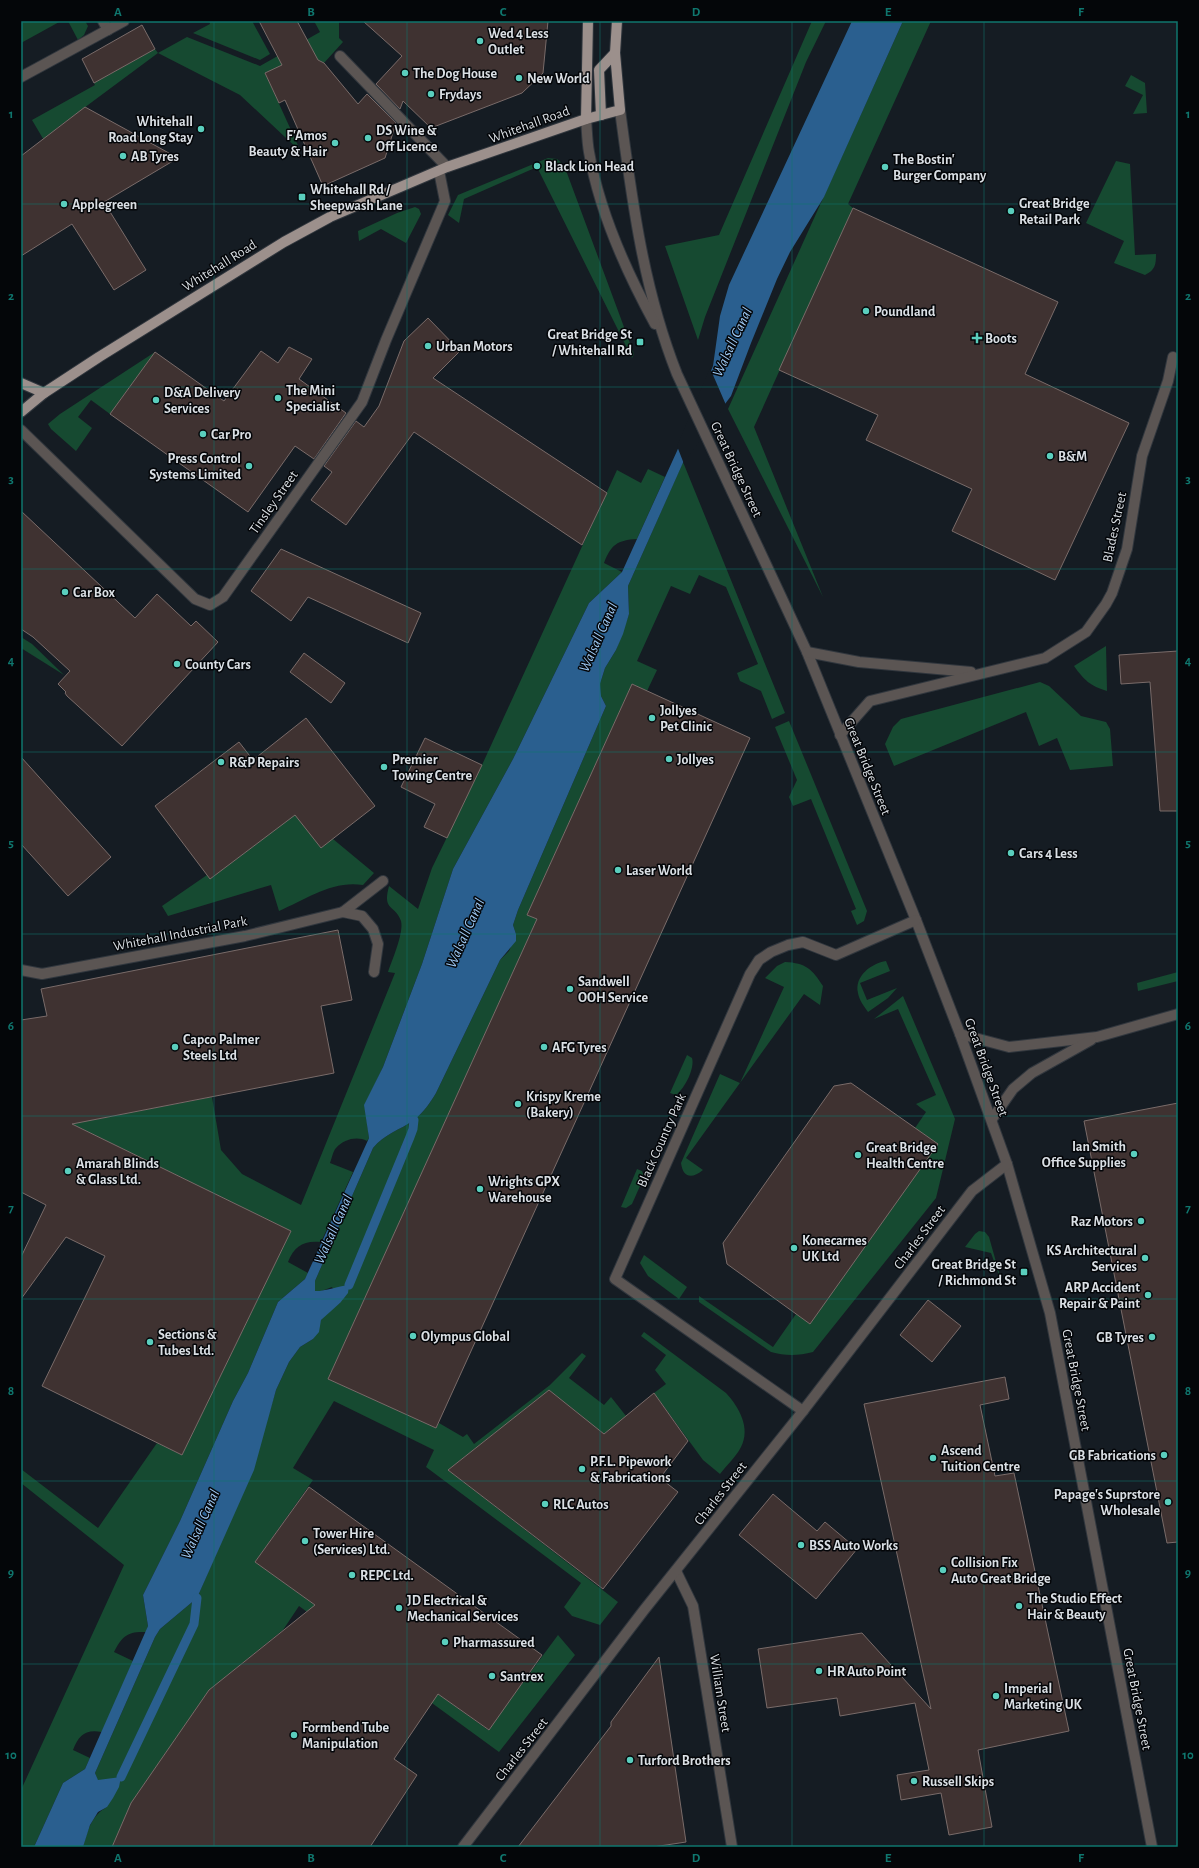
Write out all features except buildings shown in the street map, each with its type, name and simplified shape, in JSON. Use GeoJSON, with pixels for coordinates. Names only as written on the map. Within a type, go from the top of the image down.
{"type":"FeatureCollection","features":[{"type":"Feature","properties":{"kind":"main road"},"geometry":{"type":"LineString","coordinates":[[586,119],[588,21]]}},
{"type":"Feature","properties":{"kind":"main road"},"geometry":{"type":"LineString","coordinates":[[617,21],[616,53],[620,110]]}},
{"type":"Feature","properties":{"kind":"main road"},"geometry":{"type":"LineString","coordinates":[[601,115],[598,70],[616,53]]}},
{"type":"Feature","properties":{"kind":"main road","name":"Whitehall Road"},"geometry":{"type":"LineString","coordinates":[[21,412],[44,393],[284,242],[330,217],[443,169],[586,119],[620,110]]}},
{"type":"Feature","properties":{"kind":"main road"},"geometry":{"type":"LineString","coordinates":[[21,383],[44,393]]}},
{"type":"Feature","properties":{"kind":"street"},"geometry":{"type":"LineString","coordinates":[[21,77],[106,25],[124,21]]}},
{"type":"Feature","properties":{"kind":"street"},"geometry":{"type":"LineString","coordinates":[[340,56],[443,169]]}},
{"type":"Feature","properties":{"kind":"street","name":"Great Bridge Street"},"geometry":{"type":"LineString","coordinates":[[620,110],[630,189],[644,270],[663,339],[677,374],[807,652],[916,920],[992,1119],[1007,1164],[1050,1313],[1152,1847]]}},
{"type":"Feature","properties":{"kind":"street","name":"Great Bridge Street"},"geometry":{"type":"LineString","coordinates":[[586,119],[589,152],[603,206],[632,282],[663,339]]}},
{"type":"Feature","properties":{"kind":"street","name":"Tinsley Street"},"geometry":{"type":"LineString","coordinates":[[21,430],[195,599],[210,605],[223,597],[362,402],[386,340],[445,201],[443,169]]}},
{"type":"Feature","properties":{"kind":"street","name":"Blades Street"},"geometry":{"type":"LineString","coordinates":[[840,735],[870,701],[980,672],[1045,658],[1086,632],[1112,593],[1127,549],[1142,456],[1168,381],[1173,357]]}},
{"type":"Feature","properties":{"kind":"street","name":"Blades Street"},"geometry":{"type":"LineString","coordinates":[[807,652],[859,662],[980,672]]}},
{"type":"Feature","properties":{"kind":"street","name":"Whitehall Industrial Park"},"geometry":{"type":"LineString","coordinates":[[21,970],[42,974],[244,936],[343,912],[383,881]]}},
{"type":"Feature","properties":{"kind":"street","name":"Whitehall Industrial Park"},"geometry":{"type":"LineString","coordinates":[[343,912],[362,916],[373,929],[378,944],[374,972]]}},
{"type":"Feature","properties":{"kind":"street","name":"Black Country Park"},"geometry":{"type":"LineString","coordinates":[[803,1411],[615,1278],[750,974],[759,960],[771,952],[788,945],[803,942],[836,955],[916,920]]}},
{"type":"Feature","properties":{"kind":"street"},"geometry":{"type":"LineString","coordinates":[[960,1034],[1010,1047],[1096,1037],[1178,1014]]}},
{"type":"Feature","properties":{"kind":"street"},"geometry":{"type":"LineString","coordinates":[[992,1119],[1013,1089],[1032,1073],[1096,1037]]}},
{"type":"Feature","properties":{"kind":"street","name":"Charles Street"},"geometry":{"type":"LineString","coordinates":[[463,1847],[676,1571],[803,1411],[972,1191],[1007,1164]]}},
{"type":"Feature","properties":{"kind":"street","name":"William Street"},"geometry":{"type":"LineString","coordinates":[[676,1571],[693,1606],[732,1847]]}},
{"type":"Feature","properties":{"kind":"green space"},"geometry":{"type":"Polygon","coordinates":[[[21,21],[61,21],[21,43],[21,21]]]}},
{"type":"Feature","properties":{"kind":"green space"},"geometry":{"type":"Polygon","coordinates":[[[68,21],[85,21],[88,26],[84,35],[78,40],[68,21]]]}},
{"type":"Feature","properties":{"kind":"green space"},"geometry":{"type":"Polygon","coordinates":[[[209,21],[252,21],[270,54],[260,60],[193,33],[210,24],[209,21]]]}},
{"type":"Feature","properties":{"kind":"green space"},"geometry":{"type":"Polygon","coordinates":[[[314,21],[339,21],[339,38],[343,42],[324,63],[313,57],[265,73],[301,152],[240,95],[158,53],[187,37],[260,66],[320,32],[314,21]]]}},
{"type":"Feature","properties":{"kind":"green space"},"geometry":{"type":"Polygon","coordinates":[[[812,21],[826,21],[806,62],[705,317],[698,340],[665,246],[719,235],[812,21]]]}},
{"type":"Feature","properties":{"kind":"green space"},"geometry":{"type":"Polygon","coordinates":[[[903,21],[931,21],[848,204],[853,208],[754,427],[823,597],[728,409],[903,21]]]}},
{"type":"Feature","properties":{"kind":"green space"},"geometry":{"type":"Polygon","coordinates":[[[155,49],[158,53],[57,128],[45,142],[32,120],[155,49]]]}},
{"type":"Feature","properties":{"kind":"green space"},"geometry":{"type":"Polygon","coordinates":[[[1131,75],[1145,83],[1147,113],[1133,114],[1143,95],[1125,86],[1131,75]]]}},
{"type":"Feature","properties":{"kind":"green space"},"geometry":{"type":"Polygon","coordinates":[[[548,158],[557,159],[564,165],[634,354],[632,358],[537,167],[464,199],[459,223],[448,215],[458,195],[548,158]]]}},
{"type":"Feature","properties":{"kind":"green space"},"geometry":{"type":"Polygon","coordinates":[[[1116,161],[1130,164],[1135,255],[1156,254],[1154,267],[1145,275],[1114,263],[1124,241],[1086,223],[1116,161]]]}},
{"type":"Feature","properties":{"kind":"green space"},"geometry":{"type":"Polygon","coordinates":[[[415,207],[419,209],[421,214],[406,243],[381,229],[359,241],[358,231],[397,213],[415,207]]]}},
{"type":"Feature","properties":{"kind":"green space"},"geometry":{"type":"Polygon","coordinates":[[[155,352],[110,414],[91,400],[78,417],[92,428],[76,451],[51,429],[48,424],[60,414],[155,352]]]}},
{"type":"Feature","properties":{"kind":"green space"},"geometry":{"type":"Polygon","coordinates":[[[683,462],[785,713],[772,719],[761,691],[740,681],[737,673],[758,664],[726,587],[699,575],[690,594],[671,586],[637,661],[657,670],[647,691],[632,684],[527,915],[537,919],[328,1379],[436,1428],[439,1423],[463,1437],[467,1434],[474,1444],[550,1385],[582,1353],[586,1356],[569,1378],[604,1405],[611,1397],[626,1416],[604,1434],[549,1390],[448,1470],[618,1602],[600,1625],[572,1616],[564,1607],[581,1583],[426,1467],[434,1450],[334,1401],[293,1468],[313,1480],[255,1562],[488,1730],[558,1635],[575,1655],[499,1752],[299,1606],[283,1630],[209,1690],[131,1803],[112,1847],[83,1847],[94,1819],[107,1807],[95,1773],[155,1637],[160,1629],[197,1598],[216,1554],[270,1410],[276,1390],[289,1362],[300,1347],[313,1339],[321,1320],[326,1314],[340,1303],[332,1287],[319,1292],[314,1291],[315,1281],[373,1148],[382,1139],[409,1124],[421,1114],[429,1104],[436,1093],[500,960],[509,951],[516,934],[513,925],[518,910],[606,706],[601,696],[600,684],[605,668],[616,650],[629,614],[628,586],[683,462]]]}},
{"type":"Feature","properties":{"kind":"green space"},"geometry":{"type":"Polygon","coordinates":[[[648,469],[665,477],[637,539],[620,542],[612,548],[604,563],[622,572],[589,603],[513,759],[453,869],[422,964],[383,1067],[365,1105],[369,1138],[367,1141],[363,1139],[351,1139],[343,1142],[334,1151],[330,1163],[353,1172],[321,1242],[310,1242],[300,1245],[290,1256],[288,1262],[308,1273],[305,1279],[278,1302],[248,1373],[233,1401],[180,1521],[143,1595],[148,1626],[146,1632],[135,1632],[126,1636],[114,1652],[133,1661],[102,1732],[91,1731],[80,1737],[73,1750],[90,1758],[85,1769],[63,1783],[34,1847],[21,1847],[21,1790],[124,1565],[21,1483],[21,1469],[98,1528],[157,1443],[182,1455],[291,1231],[21,1099],[87,1089],[93,1120],[212,1097],[221,1150],[242,1174],[301,1205],[395,973],[388,972],[401,932],[401,921],[396,912],[388,904],[387,894],[389,886],[418,909],[432,868],[482,765],[617,470],[641,483],[648,469]]]}},
{"type":"Feature","properties":{"kind":"green space"},"geometry":{"type":"Polygon","coordinates":[[[21,637],[32,644],[64,675],[21,648],[21,637]]]}},
{"type":"Feature","properties":{"kind":"green space"},"geometry":{"type":"Polygon","coordinates":[[[1106,646],[1107,691],[1088,682],[1074,666],[1106,646]]]}},
{"type":"Feature","properties":{"kind":"green space"},"geometry":{"type":"Polygon","coordinates":[[[1040,682],[1049,686],[1081,716],[1106,722],[1110,729],[1113,766],[1070,770],[1057,738],[1039,746],[1026,712],[894,766],[885,744],[893,727],[901,719],[1040,682]]]}},
{"type":"Feature","properties":{"kind":"green space"},"geometry":{"type":"Polygon","coordinates":[[[789,721],[867,911],[864,921],[857,925],[851,911],[856,909],[811,799],[793,806],[789,797],[797,780],[775,727],[789,721]]]}},
{"type":"Feature","properties":{"kind":"green space"},"geometry":{"type":"Polygon","coordinates":[[[293,812],[333,839],[374,873],[363,885],[341,885],[330,888],[279,911],[271,885],[168,916],[162,906],[207,875],[210,879],[285,822],[293,812]]]}},
{"type":"Feature","properties":{"kind":"green space"},"geometry":{"type":"Polygon","coordinates":[[[886,961],[890,971],[860,983],[867,1000],[897,988],[888,998],[868,1012],[859,996],[857,987],[859,981],[865,971],[875,964],[886,961]]]}},
{"type":"Feature","properties":{"kind":"green space"},"geometry":{"type":"Polygon","coordinates":[[[785,962],[798,964],[808,968],[823,986],[820,1005],[804,994],[740,1083],[784,987],[765,978],[777,966],[785,962]]]}},
{"type":"Feature","properties":{"kind":"green space"},"geometry":{"type":"Polygon","coordinates":[[[1178,972],[1178,981],[1138,991],[1137,983],[1178,972]]]}},
{"type":"Feature","properties":{"kind":"green space"},"geometry":{"type":"Polygon","coordinates":[[[903,996],[955,1119],[936,1198],[813,1352],[792,1355],[771,1352],[699,1302],[699,1296],[773,1347],[796,1314],[937,1144],[915,1128],[926,1112],[916,1104],[936,1095],[898,1009],[874,1019],[903,996]]]}},
{"type":"Feature","properties":{"kind":"green space"},"geometry":{"type":"Polygon","coordinates":[[[687,1055],[692,1058],[693,1062],[691,1072],[683,1088],[676,1095],[670,1093],[687,1055]]]}},
{"type":"Feature","properties":{"kind":"green space"},"geometry":{"type":"Polygon","coordinates":[[[720,1074],[740,1083],[686,1158],[703,1170],[695,1175],[689,1176],[684,1172],[681,1163],[720,1074]]]}},
{"type":"Feature","properties":{"kind":"green space"},"geometry":{"type":"Polygon","coordinates":[[[637,1169],[642,1171],[644,1177],[632,1204],[626,1208],[621,1207],[637,1169]]]}},
{"type":"Feature","properties":{"kind":"green space"},"geometry":{"type":"Polygon","coordinates":[[[979,1231],[985,1232],[989,1237],[1002,1283],[991,1253],[965,1247],[979,1231]]]}},
{"type":"Feature","properties":{"kind":"green space"},"geometry":{"type":"Polygon","coordinates":[[[644,1255],[687,1287],[679,1299],[648,1276],[640,1263],[644,1255]]]}},
{"type":"Feature","properties":{"kind":"green space"},"geometry":{"type":"Polygon","coordinates":[[[644,1332],[726,1393],[739,1411],[744,1425],[744,1440],[741,1447],[720,1474],[703,1460],[654,1393],[666,1384],[655,1370],[666,1355],[641,1336],[644,1332]]]}},
{"type":"Feature","properties":{"kind":"water","name":"Walsall Canal"},"geometry":{"type":"Polygon","coordinates":[[[852,21],[903,21],[824,197],[790,252],[777,279],[731,396],[686,456],[628,586],[629,614],[623,634],[616,650],[605,668],[600,684],[601,696],[606,706],[518,910],[513,925],[516,934],[516,941],[500,960],[436,1093],[429,1104],[421,1114],[409,1124],[382,1139],[373,1148],[315,1281],[315,1291],[322,1291],[349,1285],[348,1293],[340,1303],[321,1320],[319,1332],[313,1339],[300,1347],[289,1362],[276,1390],[254,1470],[197,1598],[160,1629],[155,1637],[95,1773],[98,1780],[121,1777],[119,1787],[107,1807],[98,1812],[90,1825],[83,1847],[34,1847],[63,1783],[85,1769],[148,1626],[143,1595],[180,1521],[233,1401],[248,1373],[278,1302],[305,1279],[369,1138],[364,1105],[383,1067],[422,964],[453,869],[513,759],[589,603],[622,572],[677,451],[713,366],[720,316],[729,285],[852,21]]]}},
{"type":"Feature","properties":{"kind":"pier"},"geometry":{"type":"Polygon","coordinates":[[[710,368],[726,405],[684,464],[677,446],[710,368]]]}},
{"type":"Feature","properties":{"kind":"waterway"},"geometry":{"type":"LineString","coordinates":[[349,1285],[410,1137],[414,1120]]}},
{"type":"Feature","properties":{"kind":"waterway"},"geometry":{"type":"LineString","coordinates":[[121,1777],[194,1624],[197,1598]]}},
{"type":"Feature","properties":{"kind":"place","name":"Wed 4 Less Outlet"},"geometry":{"type":"Point","coordinates":[480,41]}},
{"type":"Feature","properties":{"kind":"place","name":"The Dog House"},"geometry":{"type":"Point","coordinates":[405,73]}},
{"type":"Feature","properties":{"kind":"place","name":"New World"},"geometry":{"type":"Point","coordinates":[519,78]}},
{"type":"Feature","properties":{"kind":"place","name":"Frydays"},"geometry":{"type":"Point","coordinates":[431,94]}},
{"type":"Feature","properties":{"kind":"place","name":"Whitehall Road Long Stay"},"geometry":{"type":"Point","coordinates":[201,129]}},
{"type":"Feature","properties":{"kind":"place","name":"DS Wine & Off Licence"},"geometry":{"type":"Point","coordinates":[368,138]}},
{"type":"Feature","properties":{"kind":"place","name":"F'Amos Beauty & Hair"},"geometry":{"type":"Point","coordinates":[335,143]}},
{"type":"Feature","properties":{"kind":"place","name":"AB Tyres"},"geometry":{"type":"Point","coordinates":[123,156]}},
{"type":"Feature","properties":{"kind":"place","name":"Black Lion Head"},"geometry":{"type":"Point","coordinates":[537,166]}},
{"type":"Feature","properties":{"kind":"place","name":"The Bostin' Burger Company"},"geometry":{"type":"Point","coordinates":[885,167]}},
{"type":"Feature","properties":{"kind":"place","name":"Whitehall Rd / Sheepwash Lane"},"geometry":{"type":"Point","coordinates":[302,197]}},
{"type":"Feature","properties":{"kind":"place","name":"Applegreen"},"geometry":{"type":"Point","coordinates":[64,204]}},
{"type":"Feature","properties":{"kind":"place","name":"Great Bridge Retail Park"},"geometry":{"type":"Point","coordinates":[1011,211]}},
{"type":"Feature","properties":{"kind":"place","name":"Poundland"},"geometry":{"type":"Point","coordinates":[866,311]}},
{"type":"Feature","properties":{"kind":"place","name":"Boots"},"geometry":{"type":"Point","coordinates":[977,338]}},
{"type":"Feature","properties":{"kind":"place","name":"Great Bridge St / Whitehall Rd"},"geometry":{"type":"Point","coordinates":[640,342]}},
{"type":"Feature","properties":{"kind":"place","name":"Urban Motors"},"geometry":{"type":"Point","coordinates":[428,346]}},
{"type":"Feature","properties":{"kind":"place","name":"The Mini Specialist"},"geometry":{"type":"Point","coordinates":[278,398]}},
{"type":"Feature","properties":{"kind":"place","name":"D&A Delivery Services"},"geometry":{"type":"Point","coordinates":[156,400]}},
{"type":"Feature","properties":{"kind":"place","name":"Car Pro"},"geometry":{"type":"Point","coordinates":[203,434]}},
{"type":"Feature","properties":{"kind":"place","name":"B&M"},"geometry":{"type":"Point","coordinates":[1050,456]}},
{"type":"Feature","properties":{"kind":"place","name":"Press Control Systems Limited"},"geometry":{"type":"Point","coordinates":[249,466]}},
{"type":"Feature","properties":{"kind":"place","name":"Car Box"},"geometry":{"type":"Point","coordinates":[65,592]}},
{"type":"Feature","properties":{"kind":"place","name":"County Cars"},"geometry":{"type":"Point","coordinates":[177,664]}},
{"type":"Feature","properties":{"kind":"place","name":"Jollyes Pet Clinic"},"geometry":{"type":"Point","coordinates":[652,718]}},
{"type":"Feature","properties":{"kind":"place","name":"Jollyes"},"geometry":{"type":"Point","coordinates":[669,759]}},
{"type":"Feature","properties":{"kind":"place","name":"R&P Repairs"},"geometry":{"type":"Point","coordinates":[221,762]}},
{"type":"Feature","properties":{"kind":"place","name":"Premier Towing Centre"},"geometry":{"type":"Point","coordinates":[384,767]}},
{"type":"Feature","properties":{"kind":"place","name":"Cars 4 Less"},"geometry":{"type":"Point","coordinates":[1011,853]}},
{"type":"Feature","properties":{"kind":"place","name":"Laser World"},"geometry":{"type":"Point","coordinates":[618,870]}},
{"type":"Feature","properties":{"kind":"place","name":"Sandwell OOH Service"},"geometry":{"type":"Point","coordinates":[570,989]}},
{"type":"Feature","properties":{"kind":"place","name":"Capco Palmer Steels Ltd"},"geometry":{"type":"Point","coordinates":[175,1047]}},
{"type":"Feature","properties":{"kind":"place","name":"AFG Tyres"},"geometry":{"type":"Point","coordinates":[544,1047]}},
{"type":"Feature","properties":{"kind":"place","name":"Krispy Kreme (Bakery)"},"geometry":{"type":"Point","coordinates":[518,1104]}},
{"type":"Feature","properties":{"kind":"place","name":"Ian Smith Office Supplies"},"geometry":{"type":"Point","coordinates":[1134,1154]}},
{"type":"Feature","properties":{"kind":"place","name":"Great Bridge Health Centre"},"geometry":{"type":"Point","coordinates":[858,1155]}},
{"type":"Feature","properties":{"kind":"place","name":"Amarah Blinds & Glass Ltd."},"geometry":{"type":"Point","coordinates":[68,1171]}},
{"type":"Feature","properties":{"kind":"place","name":"Wrights GPX Warehouse"},"geometry":{"type":"Point","coordinates":[480,1189]}},
{"type":"Feature","properties":{"kind":"place","name":"Raz Motors"},"geometry":{"type":"Point","coordinates":[1141,1221]}},
{"type":"Feature","properties":{"kind":"place","name":"Konecarnes UK Ltd"},"geometry":{"type":"Point","coordinates":[794,1248]}},
{"type":"Feature","properties":{"kind":"place","name":"KS Architectural Services"},"geometry":{"type":"Point","coordinates":[1145,1258]}},
{"type":"Feature","properties":{"kind":"place","name":"Great Bridge St / Richmond St"},"geometry":{"type":"Point","coordinates":[1024,1272]}},
{"type":"Feature","properties":{"kind":"place","name":"ARP Accident Repair & Paint"},"geometry":{"type":"Point","coordinates":[1148,1295]}},
{"type":"Feature","properties":{"kind":"place","name":"Olympus Global"},"geometry":{"type":"Point","coordinates":[413,1336]}},
{"type":"Feature","properties":{"kind":"place","name":"GB Tyres"},"geometry":{"type":"Point","coordinates":[1152,1337]}},
{"type":"Feature","properties":{"kind":"place","name":"Sections & Tubes Ltd."},"geometry":{"type":"Point","coordinates":[150,1342]}},
{"type":"Feature","properties":{"kind":"place","name":"GB Fabrications"},"geometry":{"type":"Point","coordinates":[1164,1455]}},
{"type":"Feature","properties":{"kind":"place","name":"Ascend Tuition Centre"},"geometry":{"type":"Point","coordinates":[933,1458]}},
{"type":"Feature","properties":{"kind":"place","name":"P.F.L. Pipework & Fabrications"},"geometry":{"type":"Point","coordinates":[582,1469]}},
{"type":"Feature","properties":{"kind":"place","name":"Papage's Suprstore Wholesale"},"geometry":{"type":"Point","coordinates":[1168,1502]}},
{"type":"Feature","properties":{"kind":"place","name":"RLC Autos"},"geometry":{"type":"Point","coordinates":[545,1504]}},
{"type":"Feature","properties":{"kind":"place","name":"Tower Hire (Services) Ltd."},"geometry":{"type":"Point","coordinates":[305,1541]}},
{"type":"Feature","properties":{"kind":"place","name":"BSS Auto Works"},"geometry":{"type":"Point","coordinates":[801,1545]}},
{"type":"Feature","properties":{"kind":"place","name":"Collision Fix Auto Great Bridge"},"geometry":{"type":"Point","coordinates":[943,1570]}},
{"type":"Feature","properties":{"kind":"place","name":"REPC Ltd."},"geometry":{"type":"Point","coordinates":[352,1575]}},
{"type":"Feature","properties":{"kind":"place","name":"The Studio Effect Hair & Beauty"},"geometry":{"type":"Point","coordinates":[1019,1606]}},
{"type":"Feature","properties":{"kind":"place","name":"JD Electrical & Mechanical Services"},"geometry":{"type":"Point","coordinates":[399,1608]}},
{"type":"Feature","properties":{"kind":"place","name":"Pharmassured"},"geometry":{"type":"Point","coordinates":[445,1642]}},
{"type":"Feature","properties":{"kind":"place","name":"HR Auto Point"},"geometry":{"type":"Point","coordinates":[819,1671]}},
{"type":"Feature","properties":{"kind":"place","name":"Santrex"},"geometry":{"type":"Point","coordinates":[492,1676]}},
{"type":"Feature","properties":{"kind":"place","name":"Imperial Marketing UK"},"geometry":{"type":"Point","coordinates":[996,1696]}},
{"type":"Feature","properties":{"kind":"place","name":"Formbend Tube Manipulation"},"geometry":{"type":"Point","coordinates":[294,1735]}},
{"type":"Feature","properties":{"kind":"place","name":"Turford Brothers"},"geometry":{"type":"Point","coordinates":[630,1760]}},
{"type":"Feature","properties":{"kind":"place","name":"Russell Skips"},"geometry":{"type":"Point","coordinates":[914,1781]}}]}
